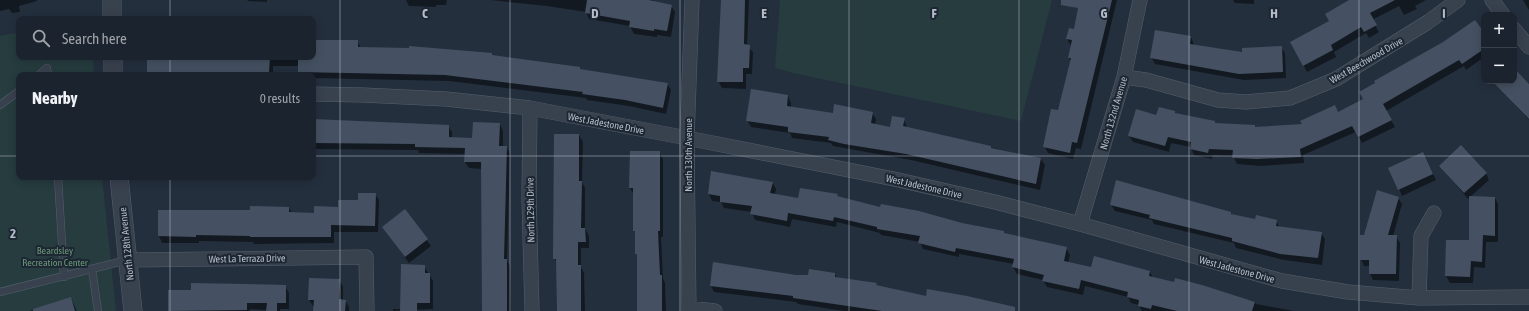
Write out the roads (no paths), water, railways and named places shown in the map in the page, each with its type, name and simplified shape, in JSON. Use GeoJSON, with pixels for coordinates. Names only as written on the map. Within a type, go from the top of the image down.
{"type":"FeatureCollection","features":[{"type":"Feature","properties":{"kind":"street"},"geometry":{"type":"LineString","coordinates":[[112,0],[112,16]]}},
{"type":"Feature","properties":{"kind":"street","name":"North 130th Avenue"},"geometry":{"type":"LineString","coordinates":[[689,310],[687,138],[692,0]]}},
{"type":"Feature","properties":{"kind":"street","name":"North 132nd Avenue"},"geometry":{"type":"LineString","coordinates":[[1080,224],[1124,77],[1140,0]]}},
{"type":"Feature","properties":{"kind":"street","name":"West Beechwood Drive"},"geometry":{"type":"LineString","coordinates":[[1124,77],[1146,80],[1218,100],[1246,102],[1290,98],[1336,79],[1395,43],[1458,0]]}},
{"type":"Feature","properties":{"kind":"street"},"geometry":{"type":"LineString","coordinates":[[1492,0],[1501,12]]}},
{"type":"Feature","properties":{"kind":"street"},"geometry":{"type":"LineString","coordinates":[[1517,33],[1529,47]]}},
{"type":"Feature","properties":{"kind":"street"},"geometry":{"type":"LineString","coordinates":[[113,60],[113,72]]}},
{"type":"Feature","properties":{"kind":"street","name":"West Jadestone Drive"},"geometry":{"type":"LineString","coordinates":[[316,94],[446,99],[530,108],[687,138],[894,179],[1080,224],[1282,281],[1348,292],[1419,298],[1529,297]]}},
{"type":"Feature","properties":{"kind":"street","name":"North 129th Drive"},"geometry":{"type":"LineString","coordinates":[[530,108],[529,198],[532,311]]}},
{"type":"Feature","properties":{"kind":"street","name":"North 128th Avenue"},"geometry":{"type":"LineString","coordinates":[[119,180],[133,311]]}},
{"type":"Feature","properties":{"kind":"street"},"geometry":{"type":"LineString","coordinates":[[1419,298],[1421,236],[1434,213]]}},
{"type":"Feature","properties":{"kind":"street","name":"West La Terraza Drive"},"geometry":{"type":"LineString","coordinates":[[127,260],[366,257],[367,311]]}},
{"type":"Feature","properties":{"kind":"street"},"geometry":{"type":"LineString","coordinates":[[689,310],[715,311]]}},
{"type":"Feature","properties":{"kind":"lane"},"geometry":{"type":"LineString","coordinates":[[42,72],[47,68],[48,72]]}},
{"type":"Feature","properties":{"kind":"lane"},"geometry":{"type":"LineString","coordinates":[[0,105],[16,93]]}},
{"type":"Feature","properties":{"kind":"lane"},"geometry":{"type":"LineString","coordinates":[[58,180],[64,277]]}},
{"type":"Feature","properties":{"kind":"lane"},"geometry":{"type":"LineString","coordinates":[[0,292],[127,260]]}},
{"type":"Feature","properties":{"kind":"lane"},"geometry":{"type":"LineString","coordinates":[[92,269],[98,311]]}},
{"type":"Feature","properties":{"kind":"park label","name":"Beardsley Recreation Center"},"geometry":{"type":"Point","coordinates":[55,256]}}]}
